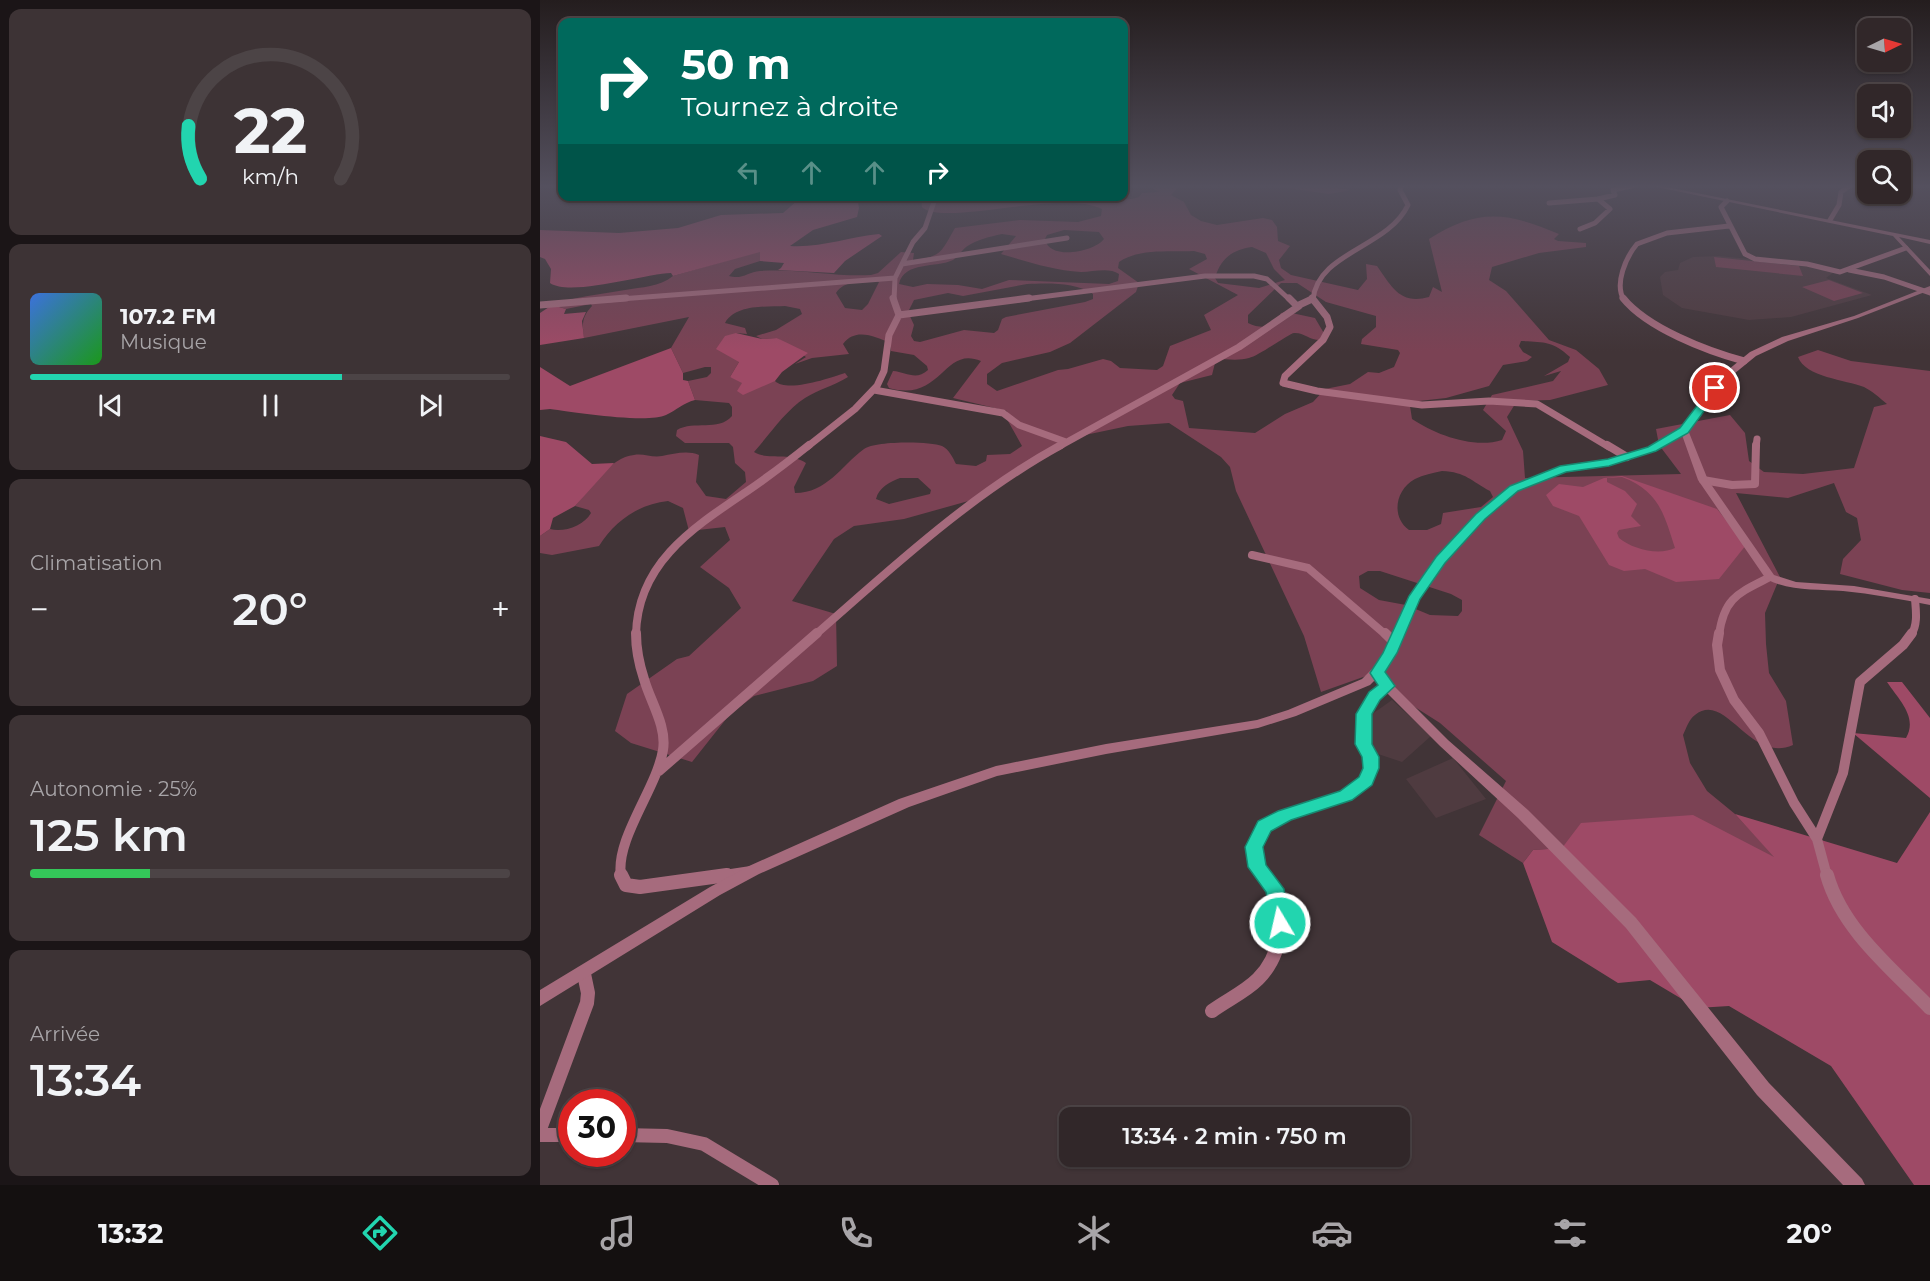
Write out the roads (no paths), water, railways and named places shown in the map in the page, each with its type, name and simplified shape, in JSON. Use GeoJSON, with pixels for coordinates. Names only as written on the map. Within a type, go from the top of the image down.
{"type":"FeatureCollection","features":[{"type":"Feature","properties":{"kind":"street"},"geometry":{"type":"LineString","coordinates":[[753,870],[724,873],[646,888],[624,883],[620,876],[620,858],[659,771],[664,744],[663,730],[645,686],[636,638],[636,619],[663,559],[685,534],[775,471],[856,408],[874,390],[884,373],[890,332],[898,315],[893,298],[895,278],[914,240]]}},
{"type":"Feature","properties":{"kind":"street"},"geometry":{"type":"LineString","coordinates":[[902,264],[1052,240]]}},
{"type":"Feature","properties":{"kind":"street"},"geometry":{"type":"LineString","coordinates":[[659,771],[963,509],[1001,480],[1239,347],[1312,299],[1323,274],[1341,259],[1372,240]]}},
{"type":"Feature","properties":{"kind":"street"},"geometry":{"type":"LineString","coordinates":[[1642,240],[1636,244],[1621,278],[1619,291],[1622,300],[1704,350],[1744,361]]}},
{"type":"Feature","properties":{"kind":"street"},"geometry":{"type":"LineString","coordinates":[[1737,240],[1745,254],[1755,259],[1807,264],[1840,272],[1906,248]]}},
{"type":"Feature","properties":{"kind":"street"},"geometry":{"type":"LineString","coordinates":[[1898,240],[1930,274]]}},
{"type":"Feature","properties":{"kind":"street"},"geometry":{"type":"LineString","coordinates":[[1849,270],[1884,277],[1928,290]]}},
{"type":"Feature","properties":{"kind":"street"},"geometry":{"type":"LineString","coordinates":[[898,315],[1179,279],[1230,276],[1267,279],[1274,283],[1294,305],[1299,306]]}},
{"type":"Feature","properties":{"kind":"street"},"geometry":{"type":"LineString","coordinates":[[540,305],[895,278]]}},
{"type":"Feature","properties":{"kind":"street"},"geometry":{"type":"LineString","coordinates":[[540,999],[584,974],[679,912],[753,870],[903,803],[967,779],[996,771],[1106,749],[1258,724],[1292,713],[1354,687],[1377,673],[1413,599],[1441,560],[1481,516],[1514,489],[1564,469],[1609,462],[1652,449],[1684,430],[1715,388],[1744,361],[1777,342],[1928,290]]}},
{"type":"Feature","properties":{"kind":"street"},"geometry":{"type":"LineString","coordinates":[[1312,299],[1327,317],[1330,327],[1323,340],[1285,376],[1282,383],[1327,393],[1422,405],[1489,401],[1537,404],[1627,457]]}},
{"type":"Feature","properties":{"kind":"street"},"geometry":{"type":"LineString","coordinates":[[874,390],[1003,413],[1019,425],[1066,442]]}},
{"type":"Feature","properties":{"kind":"street"},"geometry":{"type":"LineString","coordinates":[[1684,430],[1703,480],[1770,577],[1792,585],[1873,592],[1930,602]]}},
{"type":"Feature","properties":{"kind":"street"},"geometry":{"type":"LineString","coordinates":[[1703,480],[1732,485],[1755,484],[1756,439]]}},
{"type":"Feature","properties":{"kind":"street"},"geometry":{"type":"LineString","coordinates":[[1252,555],[1308,568],[1367,616],[1394,642]]}},
{"type":"Feature","properties":{"kind":"street"},"geometry":{"type":"LineString","coordinates":[[1770,577],[1734,596],[1721,618],[1717,645],[1720,670],[1734,700],[1759,733],[1794,803],[1816,839],[1830,886],[1844,913],[1868,945],[1930,1008]]}},
{"type":"Feature","properties":{"kind":"street"},"geometry":{"type":"LineString","coordinates":[[1816,839],[1843,773],[1860,682],[1904,645],[1914,630],[1915,599]]}},
{"type":"Feature","properties":{"kind":"street"},"geometry":{"type":"LineString","coordinates":[[1377,673],[1444,743],[1523,814],[1631,923],[1763,1089],[1856,1185]]}},
{"type":"Feature","properties":{"kind":"street"},"geometry":{"type":"LineString","coordinates":[[1212,1011],[1260,976],[1276,950],[1280,923],[1275,889],[1257,867],[1254,847],[1265,826],[1284,815],[1346,796],[1366,781],[1371,768],[1371,757],[1364,744],[1364,714],[1375,696],[1387,686]]}},
{"type":"Feature","properties":{"kind":"street"},"geometry":{"type":"LineString","coordinates":[[540,1129],[587,1003],[588,993],[584,974]]}},
{"type":"Feature","properties":{"kind":"street"},"geometry":{"type":"LineString","coordinates":[[540,1135],[558,1135]]}},
{"type":"Feature","properties":{"kind":"street"},"geometry":{"type":"LineString","coordinates":[[636,1135],[668,1136],[704,1144],[772,1185]]}}]}
